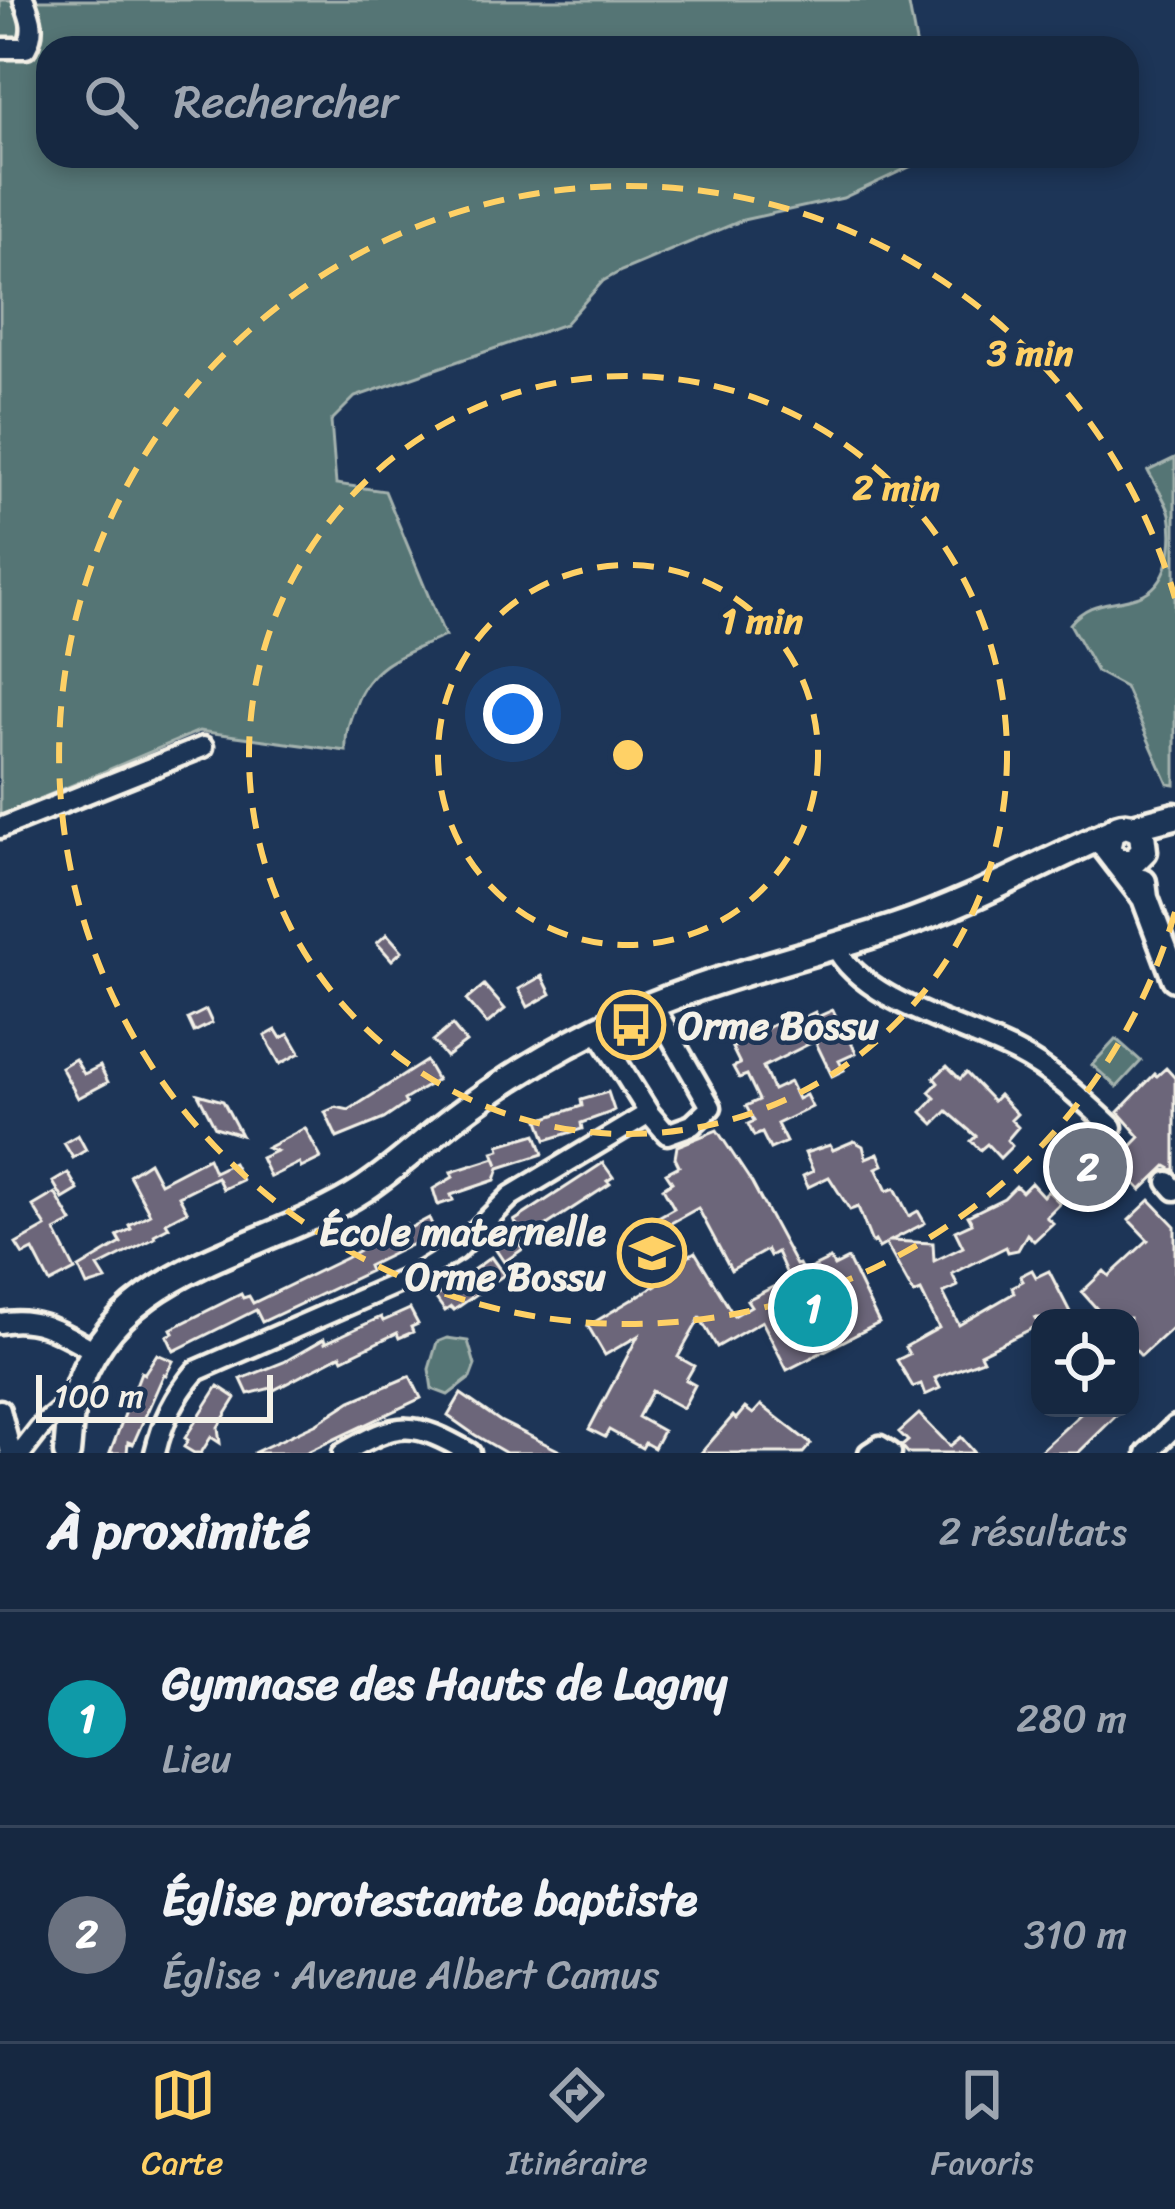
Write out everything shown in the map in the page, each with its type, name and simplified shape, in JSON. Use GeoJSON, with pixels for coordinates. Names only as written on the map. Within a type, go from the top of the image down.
{"type":"FeatureCollection","features":[{"type":"Feature","properties":{"kind":"main road"},"geometry":{"type":"LineString","coordinates":[[67,1453],[74,1399],[95,1352],[150,1291],[204,1261],[296,1225],[364,1189],[461,1113],[550,1054],[652,1004],[963,902],[1053,858],[1126,846],[1174,816]]}},
{"type":"Feature","properties":{"kind":"main road"},"geometry":{"type":"LineString","coordinates":[[1126,846],[1175,978]]}},
{"type":"Feature","properties":{"kind":"street"},"geometry":{"type":"LineString","coordinates":[[0,48],[26,48],[32,37],[28,8]]}},
{"type":"Feature","properties":{"kind":"street"},"geometry":{"type":"LineString","coordinates":[[0,828],[203,747]]}},
{"type":"Feature","properties":{"kind":"street"},"geometry":{"type":"LineString","coordinates":[[835,946],[849,967],[883,991],[1018,1053],[1056,1076],[1112,1127]]}},
{"type":"Feature","properties":{"kind":"street"},"geometry":{"type":"LineString","coordinates":[[604,1026],[649,1113],[667,1134],[692,1125],[711,1107],[652,1004]]}},
{"type":"Feature","properties":{"kind":"street"},"geometry":{"type":"LineString","coordinates":[[155,1453],[162,1421],[176,1394],[196,1371],[416,1276],[457,1250],[511,1196],[649,1113]]}},
{"type":"Feature","properties":{"kind":"street"},"geometry":{"type":"LineString","coordinates":[[0,1323],[40,1322],[95,1352]]}},
{"type":"Feature","properties":{"kind":"street"},"geometry":{"type":"LineString","coordinates":[[21,1453],[42,1426],[74,1399]]}},
{"type":"Feature","properties":{"kind":"street"},"geometry":{"type":"LineString","coordinates":[[0,1410],[10,1453]]}},
{"type":"Feature","properties":{"kind":"street"},"geometry":{"type":"LineString","coordinates":[[1147,1453],[1175,1426]]}},
{"type":"Feature","properties":{"kind":"street"},"geometry":{"type":"LineString","coordinates":[[343,1453],[393,1429],[417,1427],[470,1453]]}},
{"type":"Feature","properties":{"kind":"green space"},"geometry":{"type":"Polygon","coordinates":[[[0,0],[908,0],[915,36],[36,36],[36,168],[907,168],[843,198],[743,220],[621,271],[603,281],[565,324],[355,397],[331,421],[336,484],[385,491],[445,636],[404,654],[371,678],[351,716],[346,751],[199,731],[0,816],[0,0]]]}},
{"type":"Feature","properties":{"kind":"green space"},"geometry":{"type":"Polygon","coordinates":[[[1175,458],[1175,785],[1168,784],[1125,687],[1097,672],[1070,624],[1093,607],[1139,596],[1158,583],[1171,550],[1170,514],[1148,471],[1175,458]]]}},
{"type":"Feature","properties":{"kind":"green space"},"geometry":{"type":"Polygon","coordinates":[[[1116,1039],[1141,1061],[1117,1087],[1092,1065],[1116,1039]]]}},
{"type":"Feature","properties":{"kind":"green space"},"geometry":{"type":"Polygon","coordinates":[[[447,1338],[468,1341],[475,1365],[470,1378],[448,1395],[432,1389],[429,1369],[437,1342],[447,1338]]]}},
{"type":"Feature","properties":{"kind":"building"},"geometry":{"type":"Polygon","coordinates":[[[387,934],[402,951],[392,960],[377,943],[387,934]]]}},
{"type":"Feature","properties":{"kind":"building"},"geometry":{"type":"Polygon","coordinates":[[[542,976],[551,994],[528,1007],[519,989],[542,976]]]}},
{"type":"Feature","properties":{"kind":"building"},"geometry":{"type":"Polygon","coordinates":[[[484,985],[505,1009],[487,1024],[466,1000],[484,985]]]}},
{"type":"Feature","properties":{"kind":"building"},"geometry":{"type":"Polygon","coordinates":[[[206,1010],[212,1023],[194,1032],[188,1019],[206,1010]]]}},
{"type":"Feature","properties":{"kind":"building"},"geometry":{"type":"Polygon","coordinates":[[[833,1010],[841,1027],[849,1023],[855,1035],[849,1038],[856,1053],[839,1061],[844,1070],[832,1076],[815,1041],[763,1067],[773,1090],[790,1082],[798,1099],[806,1095],[812,1107],[777,1124],[786,1142],[770,1149],[762,1133],[754,1136],[748,1124],[754,1121],[746,1106],[759,1100],[747,1075],[739,1078],[733,1067],[740,1064],[732,1048],[749,1040],[745,1032],[757,1026],[760,1032],[775,1024],[782,1037],[807,1025],[803,1018],[833,1010]]]}},
{"type":"Feature","properties":{"kind":"building"},"geometry":{"type":"Polygon","coordinates":[[[452,1025],[466,1042],[446,1057],[433,1041],[452,1025]]]}},
{"type":"Feature","properties":{"kind":"building"},"geometry":{"type":"Polygon","coordinates":[[[276,1030],[281,1038],[289,1034],[300,1053],[280,1064],[265,1036],[276,1030]]]}},
{"type":"Feature","properties":{"kind":"building"},"geometry":{"type":"Polygon","coordinates":[[[75,1059],[84,1074],[100,1066],[108,1082],[78,1098],[61,1067],[75,1059]]]}},
{"type":"Feature","properties":{"kind":"building"},"geometry":{"type":"Polygon","coordinates":[[[426,1061],[437,1080],[384,1119],[337,1138],[325,1112],[336,1107],[349,1110],[426,1061]]]}},
{"type":"Feature","properties":{"kind":"building"},"geometry":{"type":"Polygon","coordinates":[[[947,1066],[960,1079],[966,1073],[993,1101],[999,1095],[1017,1114],[1011,1120],[1018,1127],[1007,1140],[1012,1146],[1000,1158],[987,1144],[980,1150],[971,1141],[976,1136],[947,1111],[934,1124],[922,1112],[935,1098],[929,1092],[938,1083],[934,1078],[947,1066]]]}},
{"type":"Feature","properties":{"kind":"building"},"geometry":{"type":"Polygon","coordinates":[[[1166,1068],[1175,1078],[1175,1171],[1166,1166],[1141,1190],[1127,1175],[1106,1195],[1095,1196],[1096,1203],[1082,1206],[1080,1198],[1072,1199],[1064,1146],[1073,1134],[1084,1132],[1111,1167],[1140,1137],[1118,1112],[1166,1068]]]}},
{"type":"Feature","properties":{"kind":"building"},"geometry":{"type":"Polygon","coordinates":[[[608,1092],[614,1110],[581,1123],[582,1129],[546,1140],[539,1120],[608,1092]]]}},
{"type":"Feature","properties":{"kind":"building"},"geometry":{"type":"Polygon","coordinates":[[[198,1094],[223,1101],[241,1135],[215,1127],[198,1094]]]}},
{"type":"Feature","properties":{"kind":"building"},"geometry":{"type":"Polygon","coordinates":[[[305,1128],[321,1158],[270,1177],[261,1158],[276,1151],[267,1148],[305,1128]]]}},
{"type":"Feature","properties":{"kind":"building"},"geometry":{"type":"Polygon","coordinates":[[[717,1130],[796,1265],[803,1272],[830,1259],[834,1266],[848,1259],[879,1323],[787,1370],[762,1321],[717,1347],[700,1318],[678,1357],[694,1366],[686,1380],[695,1385],[683,1408],[652,1391],[638,1417],[663,1431],[654,1448],[645,1443],[642,1448],[609,1430],[605,1437],[589,1429],[638,1336],[605,1355],[588,1326],[656,1285],[630,1243],[648,1232],[644,1225],[674,1208],[663,1188],[672,1182],[666,1173],[679,1166],[677,1146],[717,1130]],[[698,1208],[664,1227],[669,1243],[652,1277],[695,1252],[734,1316],[751,1306],[747,1300],[789,1279],[777,1252],[770,1256],[767,1250],[731,1270],[698,1208]]]}},
{"type":"Feature","properties":{"kind":"building"},"geometry":{"type":"Polygon","coordinates":[[[536,1134],[543,1154],[499,1168],[495,1180],[451,1195],[453,1200],[438,1205],[433,1189],[453,1177],[451,1172],[495,1158],[498,1165],[493,1152],[500,1150],[499,1145],[536,1134]]]}},
{"type":"Feature","properties":{"kind":"building"},"geometry":{"type":"Polygon","coordinates":[[[78,1135],[86,1150],[73,1158],[64,1143],[78,1135]]]}},
{"type":"Feature","properties":{"kind":"building"},"geometry":{"type":"Polygon","coordinates":[[[854,1141],[863,1146],[866,1158],[878,1153],[883,1165],[876,1168],[887,1191],[895,1188],[909,1216],[918,1211],[925,1223],[890,1241],[933,1243],[934,1261],[963,1247],[955,1231],[972,1223],[968,1216],[1004,1198],[1016,1186],[1022,1192],[1031,1183],[1043,1196],[1048,1191],[1060,1203],[1046,1217],[1053,1223],[1034,1241],[1027,1234],[1018,1250],[1008,1252],[1006,1247],[952,1274],[958,1286],[943,1293],[959,1325],[1014,1293],[1012,1287],[1023,1281],[1020,1276],[1032,1270],[1036,1277],[1049,1271],[1068,1309],[1031,1309],[1031,1329],[980,1354],[983,1360],[935,1378],[940,1388],[925,1395],[921,1384],[913,1387],[897,1360],[909,1354],[905,1347],[939,1328],[921,1291],[914,1294],[886,1244],[879,1248],[872,1243],[858,1207],[850,1210],[829,1177],[808,1187],[803,1176],[813,1171],[805,1153],[830,1145],[833,1150],[854,1141]]]}},
{"type":"Feature","properties":{"kind":"building"},"geometry":{"type":"Polygon","coordinates":[[[208,1158],[214,1172],[233,1163],[242,1180],[223,1189],[217,1177],[179,1196],[187,1211],[166,1222],[169,1227],[155,1238],[98,1267],[106,1280],[87,1286],[79,1268],[121,1243],[117,1236],[150,1214],[129,1175],[149,1162],[160,1183],[208,1158]]]}},
{"type":"Feature","properties":{"kind":"building"},"geometry":{"type":"Polygon","coordinates":[[[603,1163],[613,1177],[607,1181],[610,1184],[519,1244],[523,1249],[504,1262],[492,1244],[517,1225],[514,1221],[603,1163]]]}},
{"type":"Feature","properties":{"kind":"building"},"geometry":{"type":"Polygon","coordinates":[[[68,1173],[78,1190],[63,1199],[53,1182],[68,1173]]]}},
{"type":"Feature","properties":{"kind":"building"},"geometry":{"type":"Polygon","coordinates":[[[55,1193],[72,1222],[55,1231],[75,1270],[50,1283],[33,1250],[23,1255],[16,1244],[46,1227],[33,1206],[55,1193]]]}},
{"type":"Feature","properties":{"kind":"building"},"geometry":{"type":"Polygon","coordinates":[[[1150,1200],[1175,1226],[1175,1325],[1141,1356],[1139,1309],[1097,1309],[1082,1292],[1104,1271],[1109,1276],[1148,1240],[1129,1220],[1150,1200]]]}},
{"type":"Feature","properties":{"kind":"building"},"geometry":{"type":"Polygon","coordinates":[[[429,1218],[438,1238],[415,1243],[368,1266],[370,1271],[262,1322],[256,1310],[174,1351],[167,1336],[173,1333],[171,1329],[241,1294],[253,1303],[346,1258],[364,1243],[429,1218]]]}},
{"type":"Feature","properties":{"kind":"building"},"geometry":{"type":"Polygon","coordinates":[[[491,1257],[504,1275],[454,1310],[445,1311],[435,1297],[491,1257]]]}},
{"type":"Feature","properties":{"kind":"building"},"geometry":{"type":"Polygon","coordinates":[[[410,1309],[418,1324],[411,1327],[413,1332],[399,1338],[397,1333],[343,1359],[341,1355],[272,1391],[248,1394],[241,1379],[324,1339],[325,1343],[410,1309]]]}},
{"type":"Feature","properties":{"kind":"building"},"geometry":{"type":"Polygon","coordinates":[[[157,1354],[173,1361],[133,1444],[128,1442],[127,1453],[110,1453],[141,1372],[157,1354]]]}},
{"type":"Feature","properties":{"kind":"building"},"geometry":{"type":"Polygon","coordinates":[[[410,1376],[421,1398],[305,1453],[253,1453],[351,1401],[410,1376]]]}},
{"type":"Feature","properties":{"kind":"building"},"geometry":{"type":"Polygon","coordinates":[[[218,1386],[236,1398],[218,1427],[220,1443],[211,1437],[201,1453],[194,1453],[184,1447],[185,1438],[218,1386]]]}},
{"type":"Feature","properties":{"kind":"building"},"geometry":{"type":"Polygon","coordinates":[[[461,1394],[500,1421],[564,1453],[506,1453],[448,1416],[461,1394]]]}},
{"type":"Feature","properties":{"kind":"building"},"geometry":{"type":"Polygon","coordinates":[[[761,1405],[811,1444],[803,1453],[701,1453],[733,1416],[736,1419],[745,1408],[753,1414],[761,1405]]]}},
{"type":"Feature","properties":{"kind":"building"},"geometry":{"type":"Polygon","coordinates":[[[919,1414],[950,1446],[961,1437],[975,1453],[908,1453],[902,1446],[908,1441],[899,1432],[919,1414]]]}},
{"type":"Feature","properties":{"kind":"building"},"geometry":{"type":"Polygon","coordinates":[[[1077,1417],[1115,1417],[1078,1453],[1038,1453],[1077,1417]]]}},
{"type":"Feature","properties":{"kind":"place","name":"Orme Bossu"},"geometry":{"type":"Point","coordinates":[631,1025]}},
{"type":"Feature","properties":{"kind":"place","name":"Église protestante baptiste"},"geometry":{"type":"Point","coordinates":[1088,1167]}},
{"type":"Feature","properties":{"kind":"place","name":"École maternelle Orme Bossu"},"geometry":{"type":"Point","coordinates":[652,1253]}},
{"type":"Feature","properties":{"kind":"place","name":"Gymnase des Hauts de Lagny"},"geometry":{"type":"Point","coordinates":[813,1308]}}]}
